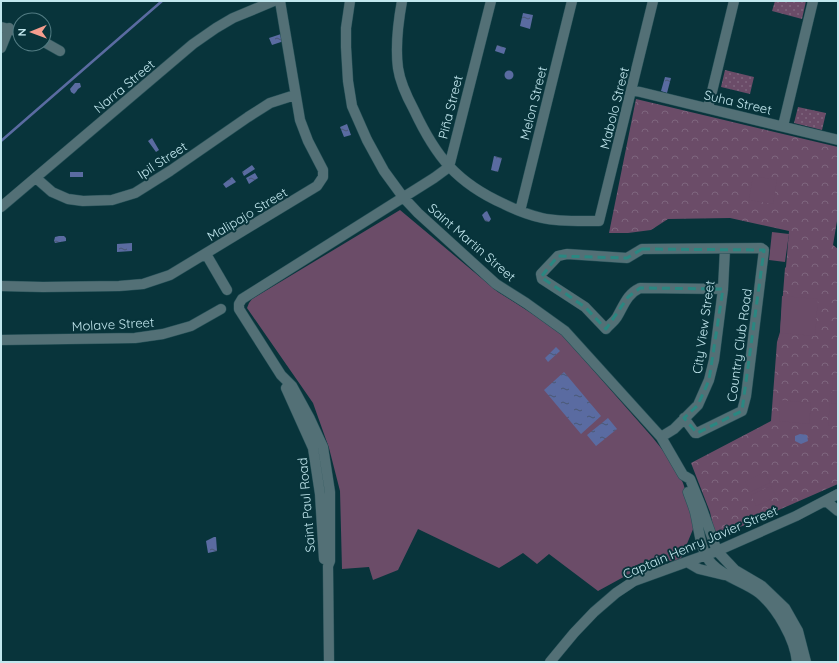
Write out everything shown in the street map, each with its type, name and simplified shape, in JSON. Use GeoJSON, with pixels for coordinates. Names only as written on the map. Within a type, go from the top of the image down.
{"type":"FeatureCollection","features":[{"type":"Feature","properties":{"kind":"street","name":"Narra Street"},"geometry":{"type":"LineString","coordinates":[[1,207],[193,44],[233,18],[274,1]]}},
{"type":"Feature","properties":{"kind":"street","name":"Malipajo Street"},"geometry":{"type":"LineString","coordinates":[[1,286],[50,287],[119,286],[143,284],[170,275],[317,186],[323,177],[323,170],[308,141],[300,120],[280,1]]}},
{"type":"Feature","properties":{"kind":"street","name":"Saint Martin Street"},"geometry":{"type":"LineString","coordinates":[[350,1],[346,28],[346,47],[348,81],[352,106],[367,140],[384,171],[403,197],[443,237],[496,284],[565,331],[661,437],[683,474],[684,481],[694,507],[706,555]]}},
{"type":"Feature","properties":{"kind":"street"},"geometry":{"type":"LineString","coordinates":[[402,1],[396,43],[398,69],[406,94],[425,134],[448,167],[465,182],[484,195],[520,211]]}},
{"type":"Feature","properties":{"kind":"street","name":"Piña Street"},"geometry":{"type":"LineString","coordinates":[[448,167],[491,1]]}},
{"type":"Feature","properties":{"kind":"street","name":"Melon Street"},"geometry":{"type":"LineString","coordinates":[[520,211],[572,1]]}},
{"type":"Feature","properties":{"kind":"street","name":"Mabolo Street"},"geometry":{"type":"LineString","coordinates":[[520,211],[542,218],[599,221],[654,1]]}},
{"type":"Feature","properties":{"kind":"street"},"geometry":{"type":"LineString","coordinates":[[708,108],[734,1]]}},
{"type":"Feature","properties":{"kind":"street"},"geometry":{"type":"LineString","coordinates":[[783,126],[813,1]]}},
{"type":"Feature","properties":{"kind":"street"},"geometry":{"type":"LineString","coordinates":[[1,48],[5,28]]}},
{"type":"Feature","properties":{"kind":"street"},"geometry":{"type":"LineString","coordinates":[[52,46],[60,51]]}},
{"type":"Feature","properties":{"kind":"street","name":"Suha Street"},"geometry":{"type":"LineString","coordinates":[[632,90],[838,140]]}},
{"type":"Feature","properties":{"kind":"street","name":"Ipil Street"},"geometry":{"type":"LineString","coordinates":[[36,178],[52,192],[68,199],[83,201],[112,200],[136,193],[270,103],[295,95]]}},
{"type":"Feature","properties":{"kind":"street"},"geometry":{"type":"LineString","coordinates":[[403,197],[434,178],[448,167]]}},
{"type":"Feature","properties":{"kind":"street","name":"Saint Paul Road"},"geometry":{"type":"LineString","coordinates":[[329,662],[328,566],[330,561],[330,492],[323,447],[292,386],[281,375],[239,309],[239,304],[242,299],[403,197]]}},
{"type":"Feature","properties":{"kind":"street","name":"Country Club Road"},"geometry":{"type":"LineString","coordinates":[[684,418],[695,433],[700,432],[742,411],[746,396],[764,250],[762,248],[725,249]]}},
{"type":"Feature","properties":{"kind":"street"},"geometry":{"type":"LineString","coordinates":[[723,289],[640,288],[633,291],[628,297],[616,319],[606,329],[585,307],[542,279],[541,274],[558,256],[566,254],[627,258],[642,249],[725,249]]}},
{"type":"Feature","properties":{"kind":"street","name":"City View Street"},"geometry":{"type":"LineString","coordinates":[[661,437],[674,429],[698,405],[709,380],[714,360],[723,289],[725,249]]}},
{"type":"Feature","properties":{"kind":"street"},"geometry":{"type":"LineString","coordinates":[[206,254],[227,290]]}},
{"type":"Feature","properties":{"kind":"street","name":"Molave Street"},"geometry":{"type":"LineString","coordinates":[[1,340],[135,338],[163,334],[191,326],[221,309]]}},
{"type":"Feature","properties":{"kind":"street","name":"Saint Martin Street"},"geometry":{"type":"LineString","coordinates":[[683,474],[690,479],[717,551]]}},
{"type":"Feature","properties":{"kind":"street","name":"Captain Henry Javier Street"},"geometry":{"type":"LineString","coordinates":[[550,662],[594,612],[616,593],[634,581],[717,551],[826,501],[838,494]]}},
{"type":"Feature","properties":{"kind":"street"},"geometry":{"type":"LineString","coordinates":[[826,501],[838,511]]}},
{"type":"Feature","properties":{"kind":"street"},"geometry":{"type":"LineString","coordinates":[[717,551],[735,570],[762,586],[785,608],[798,632],[806,662]]}},
{"type":"Feature","properties":{"kind":"street"},"geometry":{"type":"LineString","coordinates":[[706,555],[712,564],[727,576],[759,593],[776,611],[790,637],[797,662]]}},
{"type":"Feature","properties":{"kind":"street"},"geometry":{"type":"LineString","coordinates":[[687,562],[699,569],[727,576]]}},
{"type":"Feature","properties":{"kind":"highlighted area"},"geometry":{"type":"Polygon","coordinates":[[[642,249],[764,250],[742,411],[697,433],[684,418],[698,405],[709,380],[723,289],[640,288],[628,297],[606,329],[585,307],[541,277],[558,256],[627,258],[642,249]]]}},
{"type":"Feature","properties":{"kind":"green space"},"geometry":{"type":"Polygon","coordinates":[[[775,1],[806,1],[802,19],[772,11],[775,1]]]}},
{"type":"Feature","properties":{"kind":"green space"},"geometry":{"type":"Polygon","coordinates":[[[725,70],[754,77],[750,94],[721,87],[725,70]]]}},
{"type":"Feature","properties":{"kind":"green space"},"geometry":{"type":"Polygon","coordinates":[[[636,99],[838,147],[838,215],[833,245],[838,249],[838,484],[724,534],[716,532],[713,526],[710,512],[691,463],[771,421],[777,342],[780,332],[789,231],[730,218],[668,219],[651,230],[628,233],[609,233],[636,99]]]}},
{"type":"Feature","properties":{"kind":"green space"},"geometry":{"type":"Polygon","coordinates":[[[798,107],[826,113],[822,130],[794,123],[798,107]]]}},
{"type":"Feature","properties":{"kind":"green space"},"geometry":{"type":"Polygon","coordinates":[[[753,176],[777,180],[773,204],[749,200],[753,176]]]}},
{"type":"Feature","properties":{"kind":"green space"},"geometry":{"type":"Polygon","coordinates":[[[400,210],[498,292],[558,330],[653,438],[673,463],[683,483],[696,522],[679,563],[662,559],[651,562],[598,591],[549,554],[537,564],[523,553],[499,568],[418,529],[398,570],[373,580],[369,567],[342,569],[340,491],[329,448],[313,403],[247,308],[252,299],[400,210]]]}},
{"type":"Feature","properties":{"kind":"green space"},"geometry":{"type":"Polygon","coordinates":[[[772,232],[789,234],[785,262],[769,260],[772,232]]]}},
{"type":"Feature","properties":{"kind":"green space"},"geometry":{"type":"Polygon","coordinates":[[[782,296],[818,299],[815,336],[780,333],[782,296]]]}},
{"type":"Feature","properties":{"kind":"green space"},"geometry":{"type":"Polygon","coordinates":[[[833,378],[838,379],[838,391],[832,390],[833,378]]]}},
{"type":"Feature","properties":{"kind":"green space"},"geometry":{"type":"Polygon","coordinates":[[[832,391],[838,391],[838,403],[831,403],[832,391]]]}},
{"type":"Feature","properties":{"kind":"green space"},"geometry":{"type":"Polygon","coordinates":[[[780,400],[811,403],[809,424],[779,421],[780,400]]]}},
{"type":"Feature","properties":{"kind":"green space"},"geometry":{"type":"Polygon","coordinates":[[[830,403],[838,404],[838,426],[828,425],[830,403]]]}},
{"type":"Feature","properties":{"kind":"green space"},"geometry":{"type":"Polygon","coordinates":[[[765,472],[770,483],[750,492],[745,482],[765,472]]]}},
{"type":"Feature","properties":{"kind":"green space"},"geometry":{"type":"Polygon","coordinates":[[[771,486],[776,497],[756,506],[751,495],[771,486]]]}},
{"type":"Feature","properties":{"kind":"water"},"geometry":{"type":"Polygon","coordinates":[[[523,13],[533,15],[530,29],[520,26],[523,13]]]}},
{"type":"Feature","properties":{"kind":"water"},"geometry":{"type":"Polygon","coordinates":[[[281,34],[284,41],[272,45],[269,38],[281,34]]]}},
{"type":"Feature","properties":{"kind":"water"},"geometry":{"type":"Polygon","coordinates":[[[497,45],[506,48],[504,54],[495,51],[497,45]]]}},
{"type":"Feature","properties":{"kind":"water"},"geometry":{"type":"Polygon","coordinates":[[[509,70],[514,75],[509,80],[504,75],[509,70]]]}},
{"type":"Feature","properties":{"kind":"water"},"geometry":{"type":"Polygon","coordinates":[[[665,77],[671,78],[667,93],[661,91],[665,77]]]}},
{"type":"Feature","properties":{"kind":"water"},"geometry":{"type":"Polygon","coordinates":[[[75,83],[80,83],[81,87],[74,94],[70,89],[75,83]]]}},
{"type":"Feature","properties":{"kind":"water"},"geometry":{"type":"Polygon","coordinates":[[[347,124],[351,135],[344,137],[340,127],[347,124]]]}},
{"type":"Feature","properties":{"kind":"water"},"geometry":{"type":"Polygon","coordinates":[[[152,138],[159,150],[156,152],[148,141],[152,138]]]}},
{"type":"Feature","properties":{"kind":"water"},"geometry":{"type":"Polygon","coordinates":[[[494,156],[502,158],[498,172],[491,170],[494,156]]]}},
{"type":"Feature","properties":{"kind":"water"},"geometry":{"type":"Polygon","coordinates":[[[252,165],[255,169],[244,176],[242,172],[252,165]]]}},
{"type":"Feature","properties":{"kind":"water"},"geometry":{"type":"Polygon","coordinates":[[[70,172],[83,172],[83,177],[70,177],[70,172]]]}},
{"type":"Feature","properties":{"kind":"water"},"geometry":{"type":"Polygon","coordinates":[[[255,173],[258,178],[249,184],[246,178],[255,173]]]}},
{"type":"Feature","properties":{"kind":"water"},"geometry":{"type":"Polygon","coordinates":[[[232,177],[236,182],[226,188],[223,184],[232,177]]]}},
{"type":"Feature","properties":{"kind":"water"},"geometry":{"type":"Polygon","coordinates":[[[487,211],[491,219],[489,222],[485,221],[482,215],[487,211]]]}},
{"type":"Feature","properties":{"kind":"water"},"geometry":{"type":"Polygon","coordinates":[[[64,236],[66,241],[55,243],[55,237],[64,236]]]}},
{"type":"Feature","properties":{"kind":"water"},"geometry":{"type":"Polygon","coordinates":[[[132,243],[132,251],[117,252],[117,244],[132,243]]]}},
{"type":"Feature","properties":{"kind":"water"},"geometry":{"type":"Polygon","coordinates":[[[556,347],[560,351],[548,362],[545,358],[556,347]]]}},
{"type":"Feature","properties":{"kind":"water"},"geometry":{"type":"Polygon","coordinates":[[[564,372],[601,416],[581,434],[544,390],[564,372]]]}},
{"type":"Feature","properties":{"kind":"water"},"geometry":{"type":"Polygon","coordinates":[[[608,418],[617,429],[596,446],[587,435],[608,418]]]}},
{"type":"Feature","properties":{"kind":"water"},"geometry":{"type":"Polygon","coordinates":[[[800,434],[807,435],[808,441],[801,444],[795,441],[795,436],[800,434]]]}},
{"type":"Feature","properties":{"kind":"water"},"geometry":{"type":"Polygon","coordinates":[[[216,537],[217,551],[208,553],[206,541],[216,537]]]}},
{"type":"Feature","properties":{"kind":"waterway"},"geometry":{"type":"LineString","coordinates":[[1,141],[162,1]]}}]}
